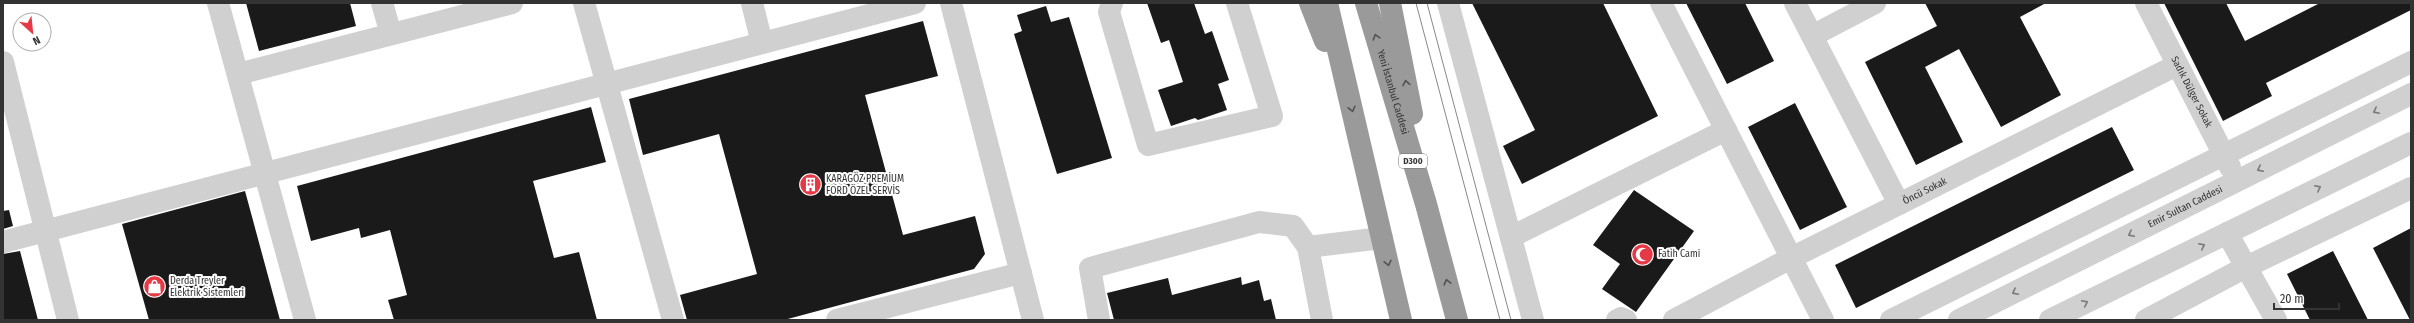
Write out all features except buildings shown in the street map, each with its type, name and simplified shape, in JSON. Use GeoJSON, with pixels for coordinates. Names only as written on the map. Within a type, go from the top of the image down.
{"type":"FeatureCollection","features":[{"type":"Feature","properties":{"kind":"highway"},"geometry":{"type":"LineString","coordinates":[[1310,3],[1322,36],[1346,79]]}},
{"type":"Feature","properties":{"kind":"highway"},"geometry":{"type":"LineString","coordinates":[[1327,3],[1346,79],[1401,320]]}},
{"type":"Feature","properties":{"kind":"highway","name":"Yeni İstanbul Caddesi"},"geometry":{"type":"LineString","coordinates":[[1366,3],[1426,204],[1458,320]]}},
{"type":"Feature","properties":{"kind":"highway"},"geometry":{"type":"LineString","coordinates":[[1390,3],[1414,124],[1426,204]]}},
{"type":"Feature","properties":{"kind":"street"},"geometry":{"type":"LineString","coordinates":[[218,3],[304,320]]}},
{"type":"Feature","properties":{"kind":"street"},"geometry":{"type":"LineString","coordinates":[[382,3],[391,34]]}},
{"type":"Feature","properties":{"kind":"street"},"geometry":{"type":"LineString","coordinates":[[238,74],[512,3]]}},
{"type":"Feature","properties":{"kind":"street"},"geometry":{"type":"LineString","coordinates":[[584,3],[673,320]]}},
{"type":"Feature","properties":{"kind":"street"},"geometry":{"type":"LineString","coordinates":[[752,3],[762,43]]}},
{"type":"Feature","properties":{"kind":"street"},"geometry":{"type":"LineString","coordinates":[[3,242],[915,3]]}},
{"type":"Feature","properties":{"kind":"street"},"geometry":{"type":"LineString","coordinates":[[950,3],[1033,320]]}},
{"type":"Feature","properties":{"kind":"street"},"geometry":{"type":"LineString","coordinates":[[1112,3],[1109,12],[1148,145],[1272,116],[1237,3]]}},
{"type":"Feature","properties":{"kind":"street"},"geometry":{"type":"LineString","coordinates":[[1448,3],[1533,320]]}},
{"type":"Feature","properties":{"kind":"street"},"geometry":{"type":"LineString","coordinates":[[1660,3],[1823,320]]}},
{"type":"Feature","properties":{"kind":"street"},"geometry":{"type":"LineString","coordinates":[[1795,3],[1899,204]]}},
{"type":"Feature","properties":{"kind":"street"},"geometry":{"type":"LineString","coordinates":[[1812,36],[1875,3]]}},
{"type":"Feature","properties":{"kind":"street","name":"Sadık Dülger Sokak"},"geometry":{"type":"LineString","coordinates":[[2146,3],[2238,180]]}},
{"type":"Feature","properties":{"kind":"street"},"geometry":{"type":"LineString","coordinates":[[3,62],[68,320]]}},
{"type":"Feature","properties":{"kind":"street"},"geometry":{"type":"LineString","coordinates":[[1892,320],[2411,62]]}},
{"type":"Feature","properties":{"kind":"street","name":"Öncü Sokak"},"geometry":{"type":"LineString","coordinates":[[1674,320],[1791,258],[2177,65]]}},
{"type":"Feature","properties":{"kind":"street","name":"Emir Sultan Caddesi"},"geometry":{"type":"LineString","coordinates":[[1959,320],[2411,94]]}},
{"type":"Feature","properties":{"kind":"street"},"geometry":{"type":"LineString","coordinates":[[1511,237],[1726,130]]}},
{"type":"Feature","properties":{"kind":"street"},"geometry":{"type":"LineString","coordinates":[[2050,320],[2411,142]]}},
{"type":"Feature","properties":{"kind":"street"},"geometry":{"type":"LineString","coordinates":[[2146,320],[2246,267],[2411,188]]}},
{"type":"Feature","properties":{"kind":"street"},"geometry":{"type":"LineString","coordinates":[[1099,320],[1090,268],[1259,222],[1293,226],[1308,247],[1322,320]]}},
{"type":"Feature","properties":{"kind":"street"},"geometry":{"type":"LineString","coordinates":[[2227,233],[2276,320]]}},
{"type":"Feature","properties":{"kind":"street"},"geometry":{"type":"LineString","coordinates":[[1308,247],[1382,238]]}},
{"type":"Feature","properties":{"kind":"street"},"geometry":{"type":"LineString","coordinates":[[849,319],[1021,273]]}},
{"type":"Feature","properties":{"kind":"street"},"geometry":{"type":"LineString","coordinates":[[1617,320],[1621,318],[1626,320]]}},
{"type":"Feature","properties":{"kind":"tram line"},"geometry":{"type":"LineString","coordinates":[[1416,3],[1500,320]]}},
{"type":"Feature","properties":{"kind":"tram line"},"geometry":{"type":"LineString","coordinates":[[1427,3],[1511,320]]}},
{"type":"Feature","properties":{"kind":"place","name":"KARAGÖZ PREMİUM FORD ÖZEL SERVİS"},"geometry":{"type":"Point","coordinates":[811,185]}},
{"type":"Feature","properties":{"kind":"place","name":"Fatih Cami"},"geometry":{"type":"Point","coordinates":[1642,254]}},
{"type":"Feature","properties":{"kind":"place","name":"Derda Treyler Elektrik Sistemleri"},"geometry":{"type":"Point","coordinates":[155,287]}}]}
